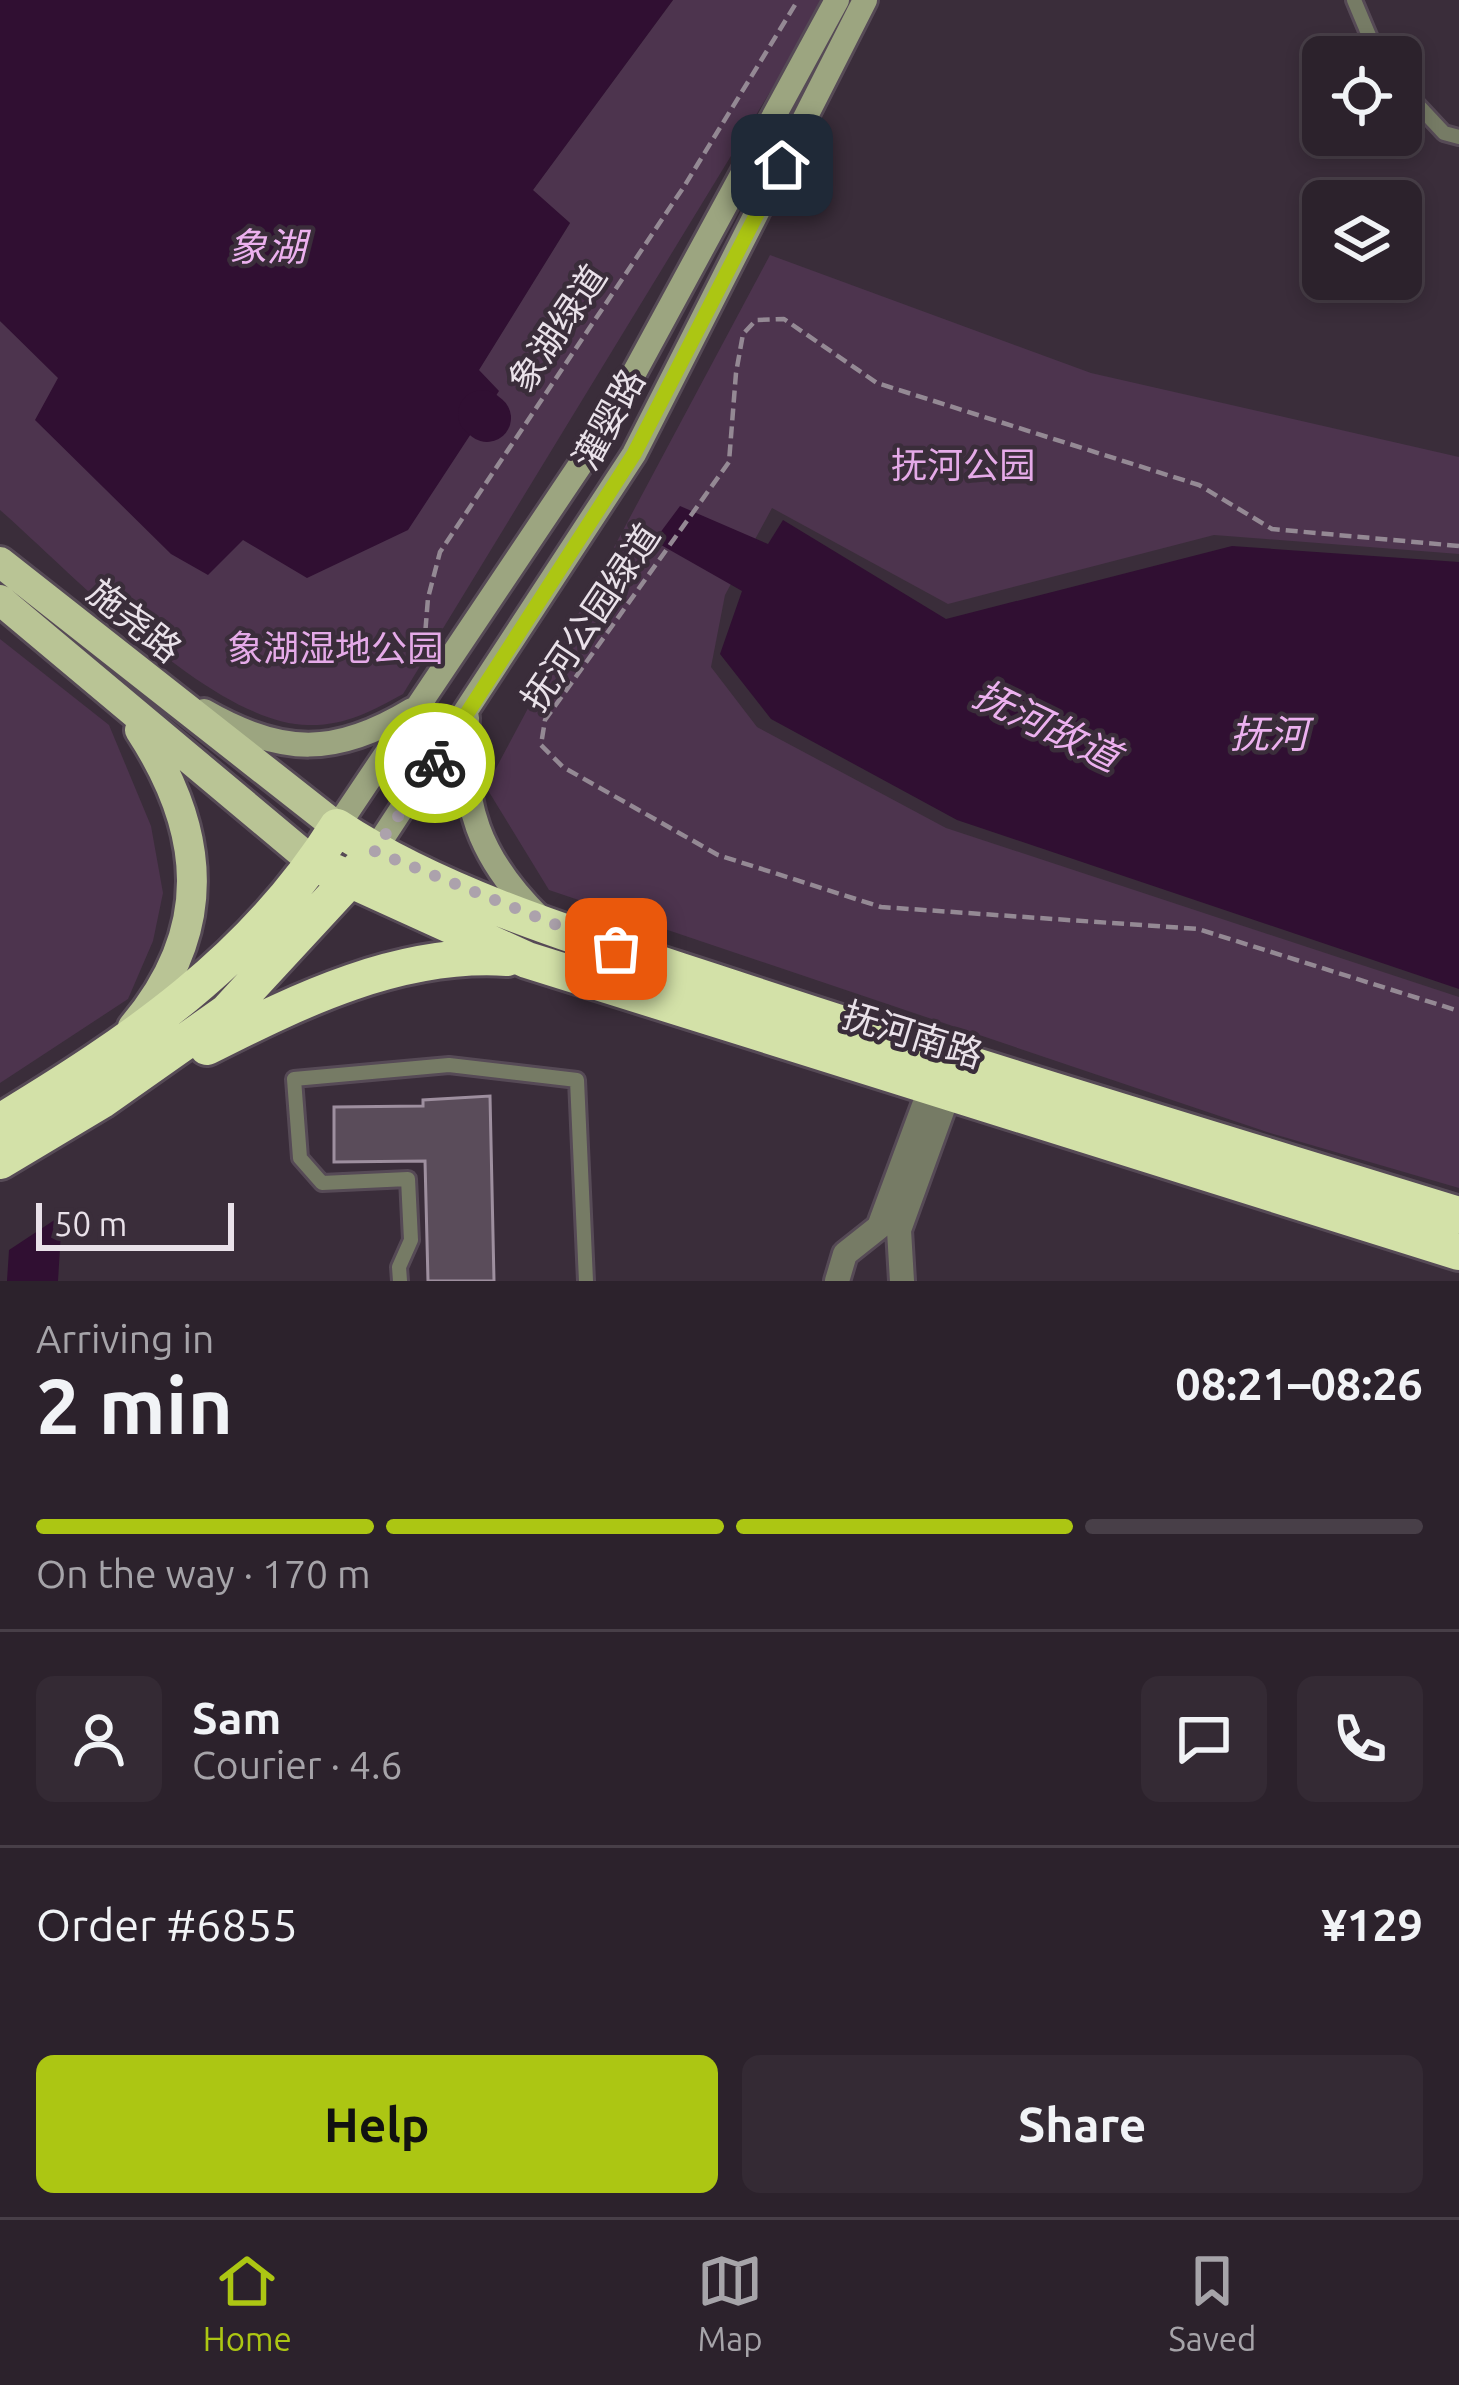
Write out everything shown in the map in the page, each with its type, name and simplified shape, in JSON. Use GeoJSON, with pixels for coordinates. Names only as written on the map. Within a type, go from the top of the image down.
{"type":"FeatureCollection","features":[{"type":"Feature","properties":{"kind":"highway","name":"抚河南路"},"geometry":{"type":"LineString","coordinates":[[337,827],[374,851],[545,924],[885,1039],[1459,1215]]}},
{"type":"Feature","properties":{"kind":"highway"},"geometry":{"type":"LineString","coordinates":[[0,1121],[109,1056],[202,986],[314,863],[337,827]]}},
{"type":"Feature","properties":{"kind":"highway"},"geometry":{"type":"LineString","coordinates":[[102,1100],[227,1012],[374,851]]}},
{"type":"Feature","properties":{"kind":"highway","name":"抚河南路"},"geometry":{"type":"LineString","coordinates":[[314,863],[348,883],[527,960],[1459,1252]]}},
{"type":"Feature","properties":{"kind":"highway"},"geometry":{"type":"LineString","coordinates":[[0,1161],[102,1100],[256,1022],[418,961],[527,960]]}},
{"type":"Feature","properties":{"kind":"main road","name":"灌婴路"},"geometry":{"type":"LineString","coordinates":[[337,827],[620,402],[837,0]]}},
{"type":"Feature","properties":{"kind":"main road","name":"灌婴路"},"geometry":{"type":"LineString","coordinates":[[374,851],[467,716],[634,454],[866,0]]}},
{"type":"Feature","properties":{"kind":"main road","name":"施尧路"},"geometry":{"type":"LineString","coordinates":[[0,562],[337,827]]}},
{"type":"Feature","properties":{"kind":"main road","name":"施尧路"},"geometry":{"type":"LineString","coordinates":[[0,600],[314,863]]}},
{"type":"Feature","properties":{"kind":"main road"},"geometry":{"type":"LineString","coordinates":[[144,676],[256,736],[315,747],[375,733],[420,706]]}},
{"type":"Feature","properties":{"kind":"main road"},"geometry":{"type":"LineString","coordinates":[[109,1056],[151,1006],[192,917],[193,883],[181,808],[163,765],[123,705]]}},
{"type":"Feature","properties":{"kind":"main road"},"geometry":{"type":"LineString","coordinates":[[467,716],[466,794],[482,841],[505,884],[545,924]]}},
{"type":"Feature","properties":{"kind":"street"},"geometry":{"type":"LineString","coordinates":[[837,1281],[845,1254],[879,1227],[941,1086]]}},
{"type":"Feature","properties":{"kind":"street"},"geometry":{"type":"LineString","coordinates":[[902,1281],[899,1229],[941,1086]]}},
{"type":"Feature","properties":{"kind":"lane"},"geometry":{"type":"LineString","coordinates":[[1354,0],[1369,36]]}},
{"type":"Feature","properties":{"kind":"lane"},"geometry":{"type":"LineString","coordinates":[[1422,109],[1444,133],[1459,137]]}},
{"type":"Feature","properties":{"kind":"lane"},"geometry":{"type":"LineString","coordinates":[[400,1281],[411,1240],[407,1179],[322,1183],[300,1158],[294,1079],[449,1066],[577,1080],[586,1281]]}},
{"type":"Feature","properties":{"kind":"path","name":"象湖绿道"},"geometry":{"type":"LineString","coordinates":[[420,706],[428,598],[440,552],[685,185],[798,0]]}},
{"type":"Feature","properties":{"kind":"path","name":"抚河公园绿道"},"geometry":{"type":"LineString","coordinates":[[1459,546],[1272,529],[1199,485],[877,383],[784,319],[756,320],[743,334],[728,462],[545,720],[541,745],[563,767],[718,854],[881,907],[1198,928],[1459,1011]]}},
{"type":"Feature","properties":{"kind":"green space","name":"象湖湿地公园"},"geometry":{"type":"Polygon","coordinates":[[[673,0],[826,0],[403,694],[358,716],[321,725],[270,718],[230,700],[145,640],[0,510],[0,321],[243,539],[466,437],[498,391],[478,371],[570,223],[532,191],[673,0]]]}},
{"type":"Feature","properties":{"kind":"green space","name":"抚河公园"},"geometry":{"type":"Polygon","coordinates":[[[770,255],[1091,373],[1459,457],[1459,554],[1214,535],[948,604],[772,508],[725,595],[711,667],[757,727],[946,828],[1459,997],[1459,1188],[1270,1133],[549,890],[486,787],[770,255]]]}},
{"type":"Feature","properties":{"kind":"green space"},"geometry":{"type":"Polygon","coordinates":[[[0,639],[109,725],[151,826],[163,893],[153,941],[128,999],[0,1083],[0,639]]]}},
{"type":"Feature","properties":{"kind":"water","name":"象湖"},"geometry":{"type":"Polygon","coordinates":[[[0,0],[673,0],[533,190],[570,223],[479,370],[499,391],[408,530],[307,578],[243,540],[208,575],[171,554],[35,420],[58,378],[0,321],[0,0]]]}},
{"type":"Feature","properties":{"kind":"water","name":"抚河"},"geometry":{"type":"Polygon","coordinates":[[[680,506],[768,544],[783,520],[946,619],[1232,546],[1459,562],[1459,989],[957,820],[771,719],[720,654],[742,591],[654,541],[680,506]]]}},
{"type":"Feature","properties":{"kind":"water"},"geometry":{"type":"Polygon","coordinates":[[[62,1215],[58,1281],[7,1281],[9,1250],[62,1215]]]}},
{"type":"Feature","properties":{"kind":"building"},"geometry":{"type":"Polygon","coordinates":[[[490,1096],[494,1281],[428,1281],[425,1161],[334,1162],[334,1107],[423,1106],[423,1100],[490,1096]]]}},
{"type":"Feature","properties":{"kind":"waterway","name":"抚河故道"},"geometry":{"type":"LineString","coordinates":[[482,414],[487,418]]}},
{"type":"Feature","properties":{"kind":"way so far"},"geometry":{"type":"LineString","coordinates":[[435,763],[374,851],[616,949]]}},
{"type":"Feature","properties":{"kind":"route"},"geometry":{"type":"LineString","coordinates":[[435,763],[634,454],[782,165]]}}]}
